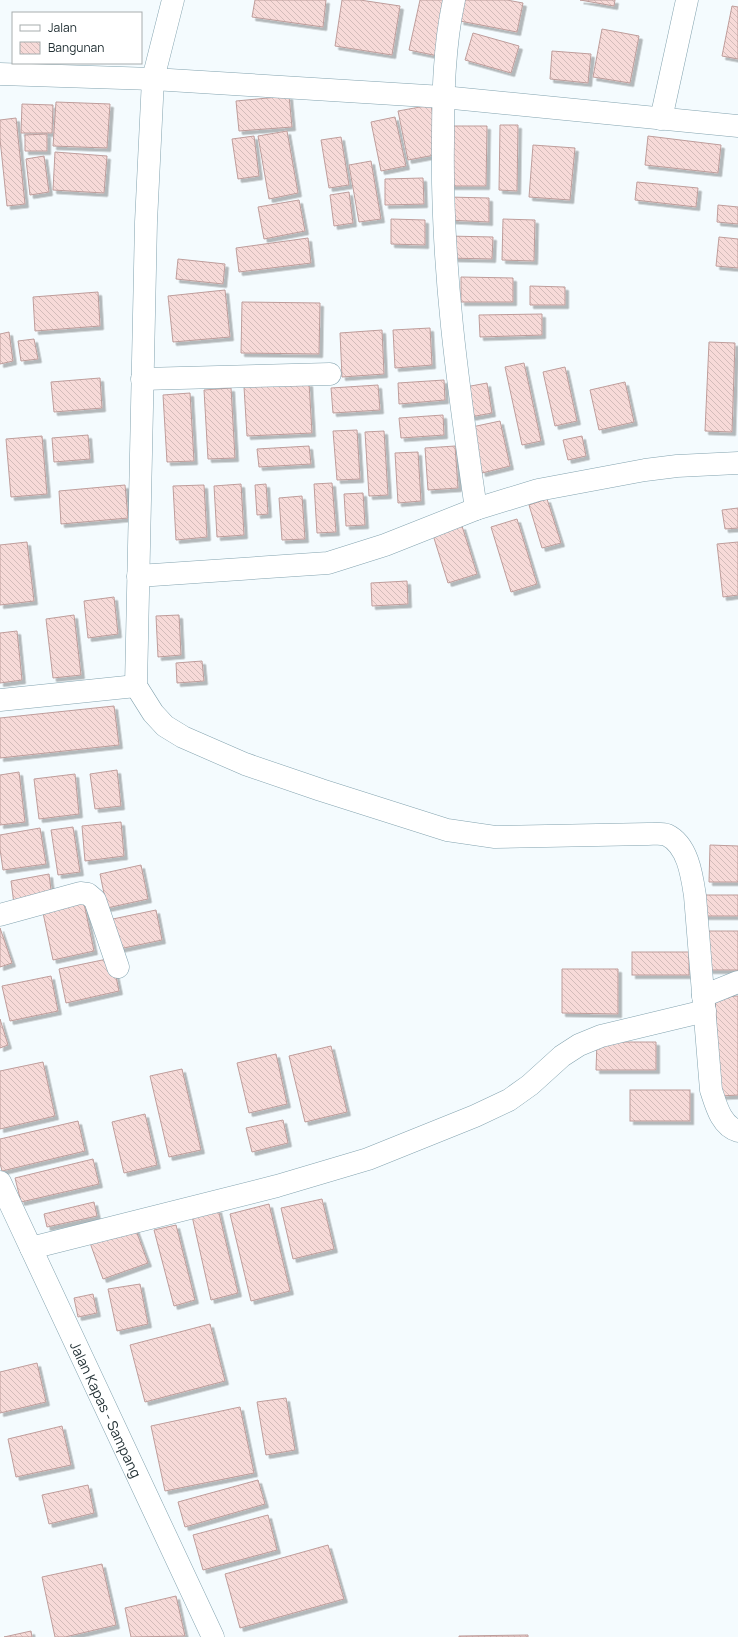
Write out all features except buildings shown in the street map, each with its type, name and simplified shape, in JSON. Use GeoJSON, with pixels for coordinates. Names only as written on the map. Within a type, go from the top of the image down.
{"type":"FeatureCollection","features":[{"type":"Feature","properties":{"kind":"street"},"geometry":{"type":"LineString","coordinates":[[173,0],[153,79],[146,222],[136,686],[153,713],[166,726],[183,737],[245,764],[334,795],[447,830],[495,837],[648,834],[667,835],[680,846],[690,865],[695,896],[711,1090],[718,1114],[733,1129],[738,1130]]}},
{"type":"Feature","properties":{"kind":"street"},"geometry":{"type":"LineString","coordinates":[[454,0],[447,43],[443,97],[442,179],[446,276],[476,509]]}},
{"type":"Feature","properties":{"kind":"street"},"geometry":{"type":"LineString","coordinates":[[661,119],[687,0]]}},
{"type":"Feature","properties":{"kind":"street"},"geometry":{"type":"LineString","coordinates":[[0,74],[153,79],[443,97],[738,126]]}},
{"type":"Feature","properties":{"kind":"street"},"geometry":{"type":"LineString","coordinates":[[142,379],[330,374]]}},
{"type":"Feature","properties":{"kind":"street"},"geometry":{"type":"LineString","coordinates":[[138,576],[328,563],[385,545],[476,509],[538,490],[610,476],[677,466],[738,463]]}},
{"type":"Feature","properties":{"kind":"street"},"geometry":{"type":"LineString","coordinates":[[0,700],[136,686]]}},
{"type":"Feature","properties":{"kind":"street"},"geometry":{"type":"LineString","coordinates":[[0,915],[80,893],[88,894],[94,900],[118,967]]}},
{"type":"Feature","properties":{"kind":"street"},"geometry":{"type":"LineString","coordinates":[[31,1248],[277,1186],[368,1159],[475,1116],[509,1100],[530,1085],[562,1056],[579,1045],[601,1036],[704,1004],[738,982]]}},
{"type":"Feature","properties":{"kind":"street","name":"Jalan Kapas - Sampang"},"geometry":{"type":"LineString","coordinates":[[0,1182],[213,1637]]}}]}
